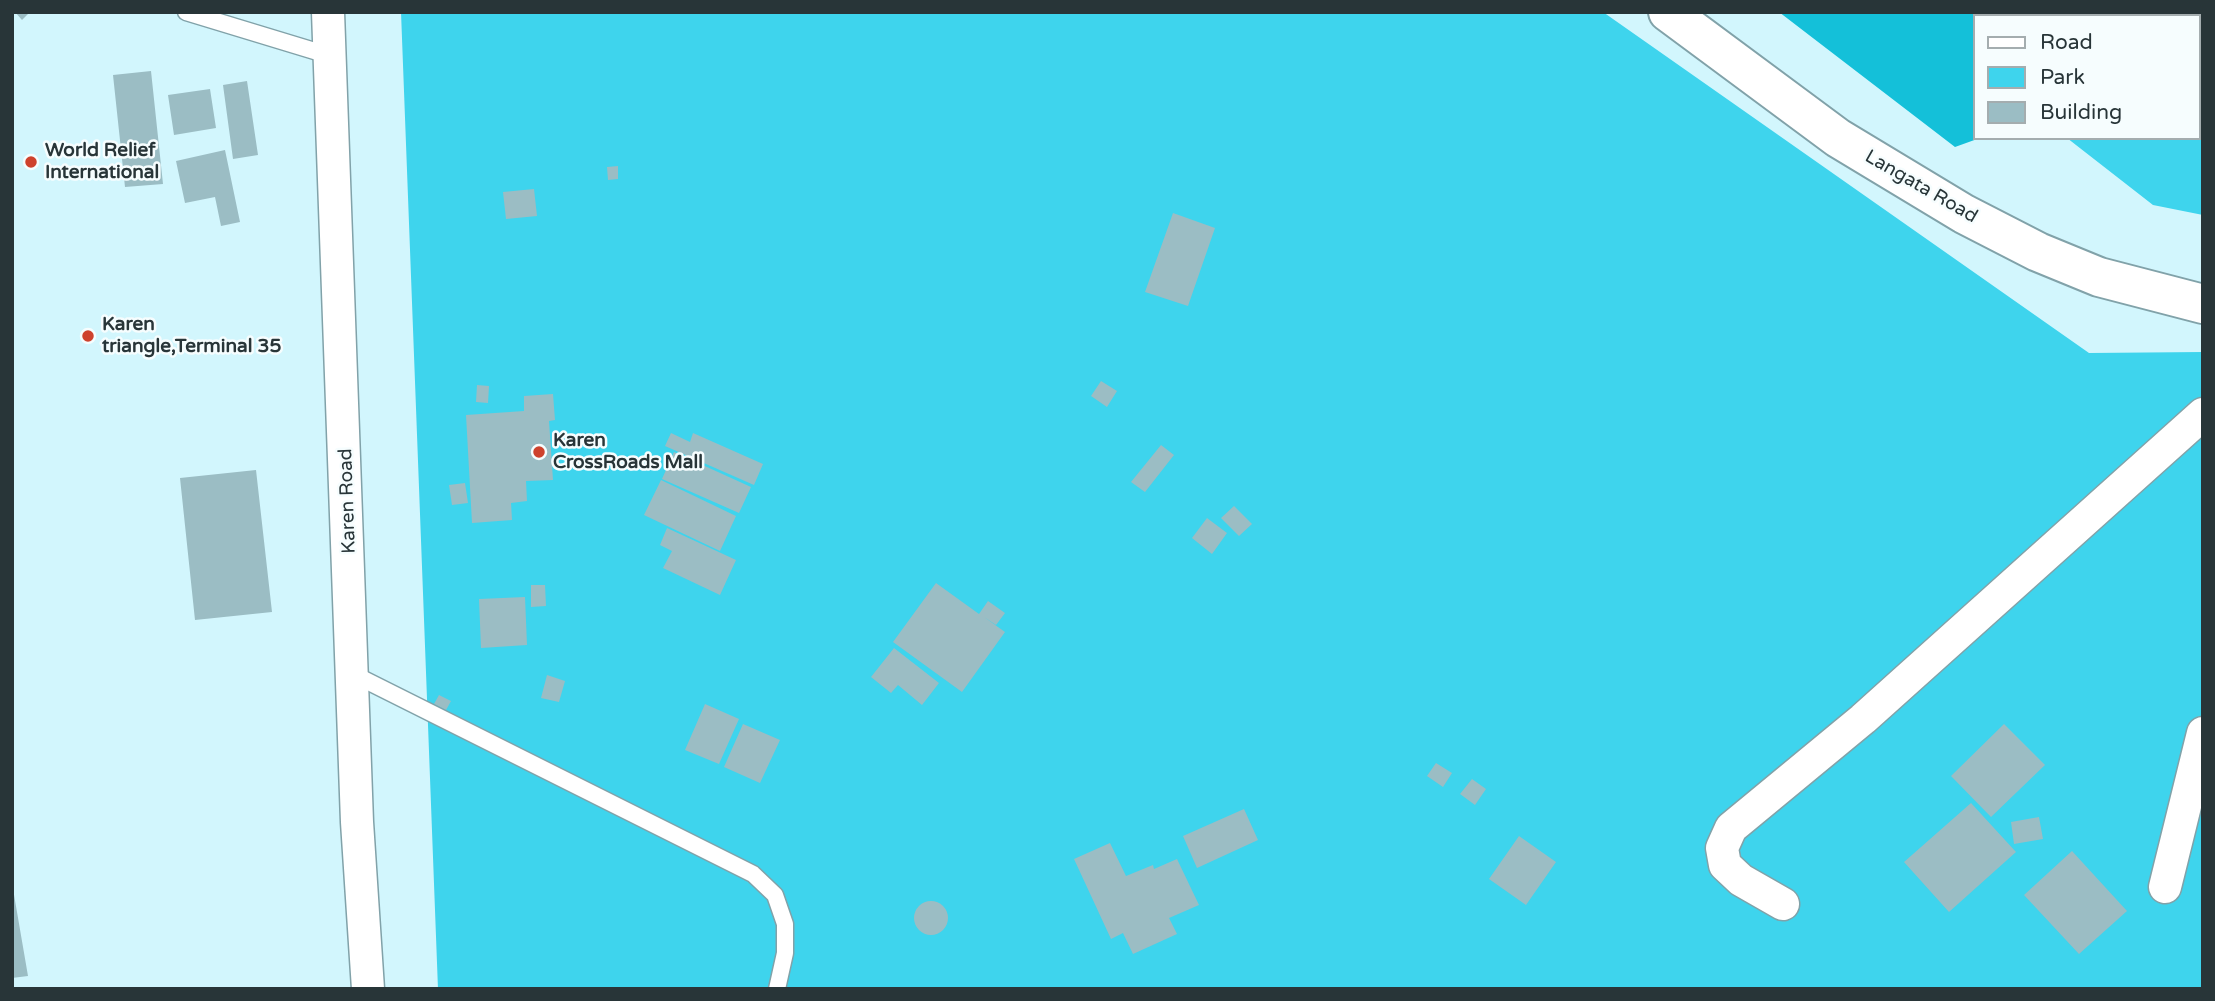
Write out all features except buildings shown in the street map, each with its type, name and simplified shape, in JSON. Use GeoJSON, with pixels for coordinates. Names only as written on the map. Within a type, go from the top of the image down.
{"type":"FeatureCollection","features":[{"type":"Feature","properties":{"kind":"main road","name":"Langata Road"},"geometry":{"type":"LineString","coordinates":[[1668,12],[1838,138],[1965,214],[2038,252],[2099,277],[2203,304]]}},
{"type":"Feature","properties":{"kind":"street","name":"Karen Road"},"geometry":{"type":"LineString","coordinates":[[328,12],[357,822],[368,989]]}},
{"type":"Feature","properties":{"kind":"street"},"geometry":{"type":"LineString","coordinates":[[1783,904],[1741,880],[1725,865],[1722,848],[1731,828],[1863,719],[1979,611],[2203,414]]}},
{"type":"Feature","properties":{"kind":"street"},"geometry":{"type":"LineString","coordinates":[[2165,887],[2203,733]]}},
{"type":"Feature","properties":{"kind":"lane"},"geometry":{"type":"LineString","coordinates":[[186,12],[331,56]]}},
{"type":"Feature","properties":{"kind":"lane"},"geometry":{"type":"LineString","coordinates":[[353,674],[753,874],[775,895],[785,924],[785,953],[777,989]]}},
{"type":"Feature","properties":{"kind":"green space"},"geometry":{"type":"Polygon","coordinates":[[[401,12],[1603,12],[2089,353],[2203,352],[2203,989],[438,989],[401,12]]]}},
{"type":"Feature","properties":{"kind":"green space"},"geometry":{"type":"Polygon","coordinates":[[[1906,12],[2203,12],[2203,215],[2153,205],[2070,140],[2201,140],[2201,14],[1974,16],[1906,12]]]}},
{"type":"Feature","properties":{"kind":"shaded area"},"geometry":{"type":"Polygon","coordinates":[[[1779,12],[2203,12],[2201,42],[2201,14],[1974,14],[1974,140],[1955,147],[1779,12]]]}},
{"type":"Feature","properties":{"kind":"place","name":"World Relief International"},"geometry":{"type":"Point","coordinates":[31,162]}},
{"type":"Feature","properties":{"kind":"place","name":"Karen triangle,Terminal 35"},"geometry":{"type":"Point","coordinates":[88,336]}},
{"type":"Feature","properties":{"kind":"place","name":"Karen CrossRoads Mall"},"geometry":{"type":"Point","coordinates":[539,452]}}]}
